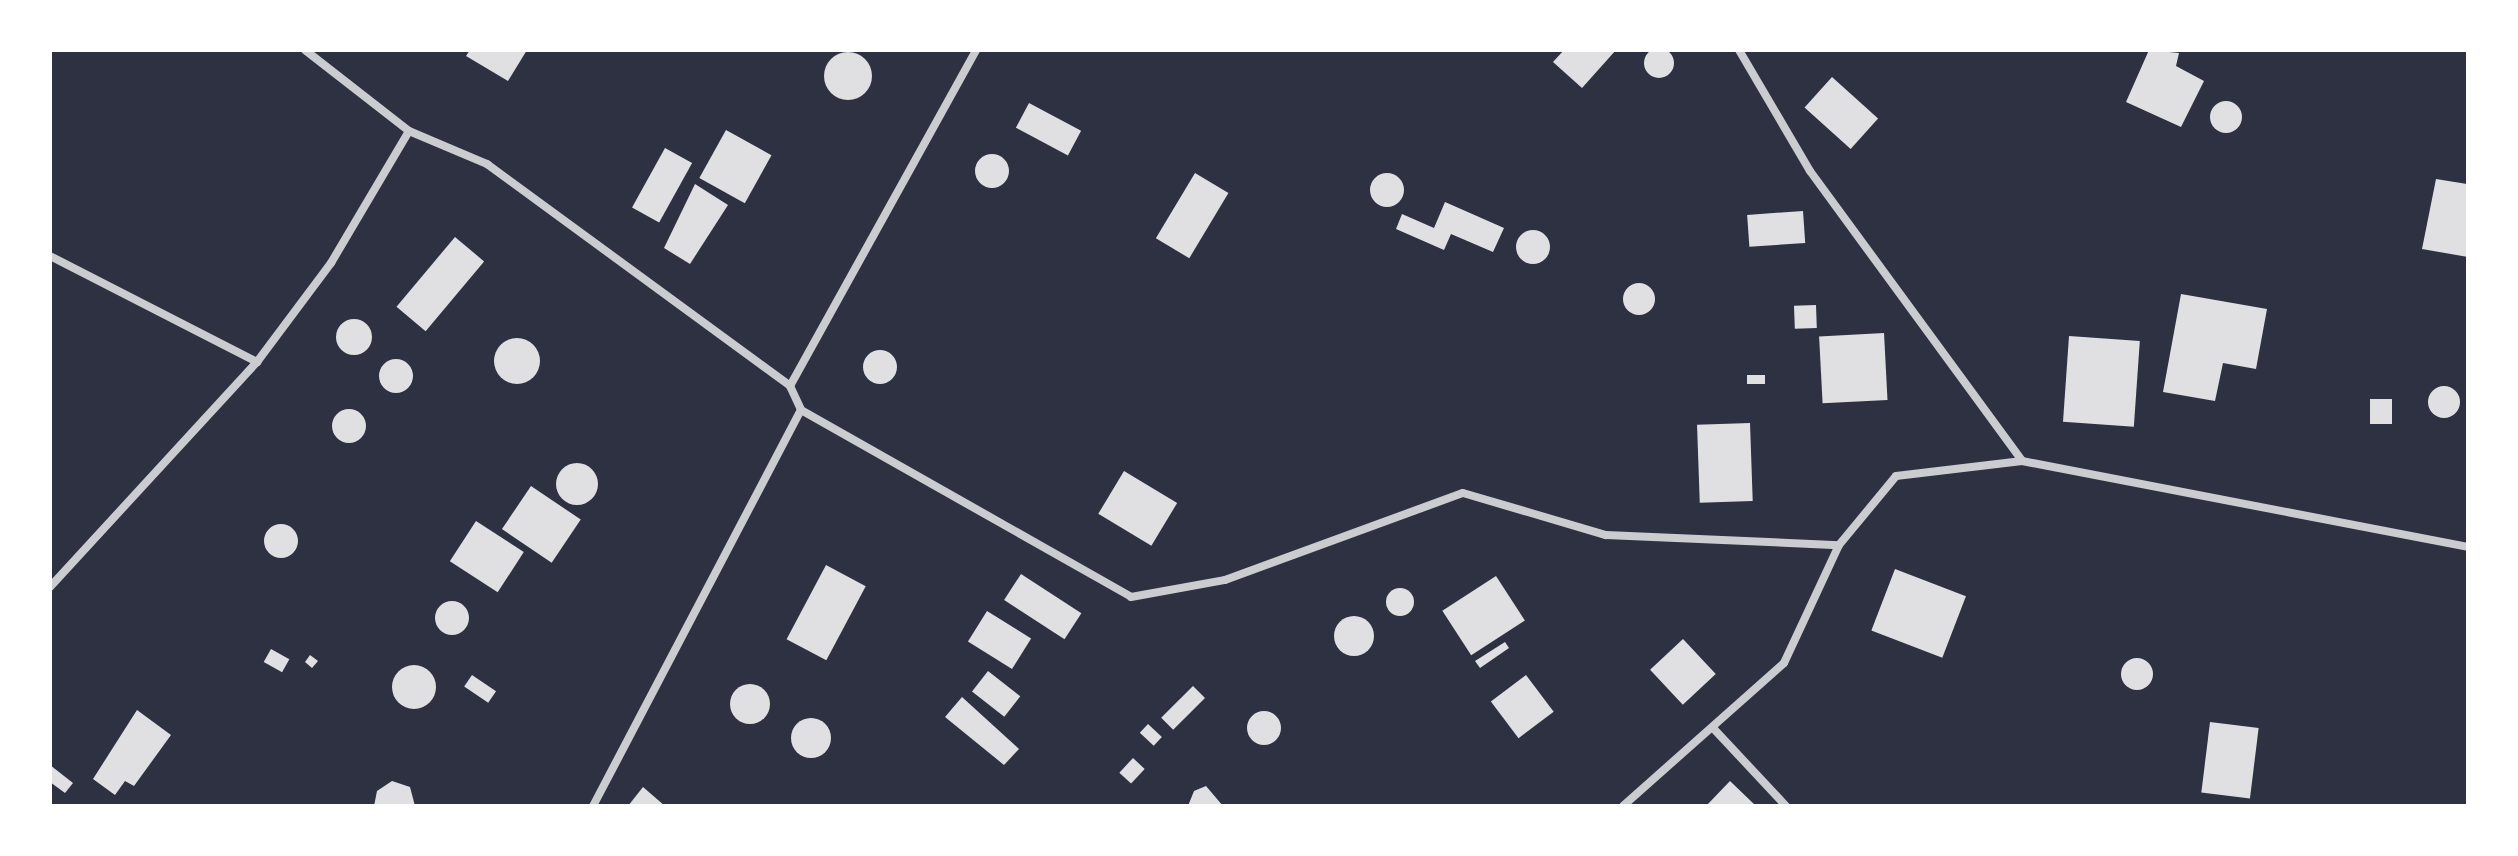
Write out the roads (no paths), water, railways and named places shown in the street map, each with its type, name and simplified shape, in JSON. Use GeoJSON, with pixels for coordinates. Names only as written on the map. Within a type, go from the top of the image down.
{"type":"FeatureCollection","features":[{"type":"Feature","properties":{"kind":"street"},"geometry":{"type":"LineString","coordinates":[[305,50],[409,131],[487,164],[790,386],[801,410],[1131,597],[1225,580],[1463,493],[1606,535],[1839,545]]}},
{"type":"Feature","properties":{"kind":"street"},"geometry":{"type":"LineString","coordinates":[[790,386],[976,50]]}},
{"type":"Feature","properties":{"kind":"street"},"geometry":{"type":"LineString","coordinates":[[1739,50],[1810,171],[2022,461]]}},
{"type":"Feature","properties":{"kind":"street"},"geometry":{"type":"LineString","coordinates":[[50,587],[257,362],[331,263],[409,131]]}},
{"type":"Feature","properties":{"kind":"street"},"geometry":{"type":"LineString","coordinates":[[50,256],[257,362]]}},
{"type":"Feature","properties":{"kind":"street"},"geometry":{"type":"LineString","coordinates":[[593,806],[801,410]]}},
{"type":"Feature","properties":{"kind":"street"},"geometry":{"type":"LineString","coordinates":[[1623,806],[1784,663],[1839,545],[1896,476],[2022,461],[2468,547]]}},
{"type":"Feature","properties":{"kind":"street"},"geometry":{"type":"LineString","coordinates":[[1713,728],[1786,806]]}}]}
